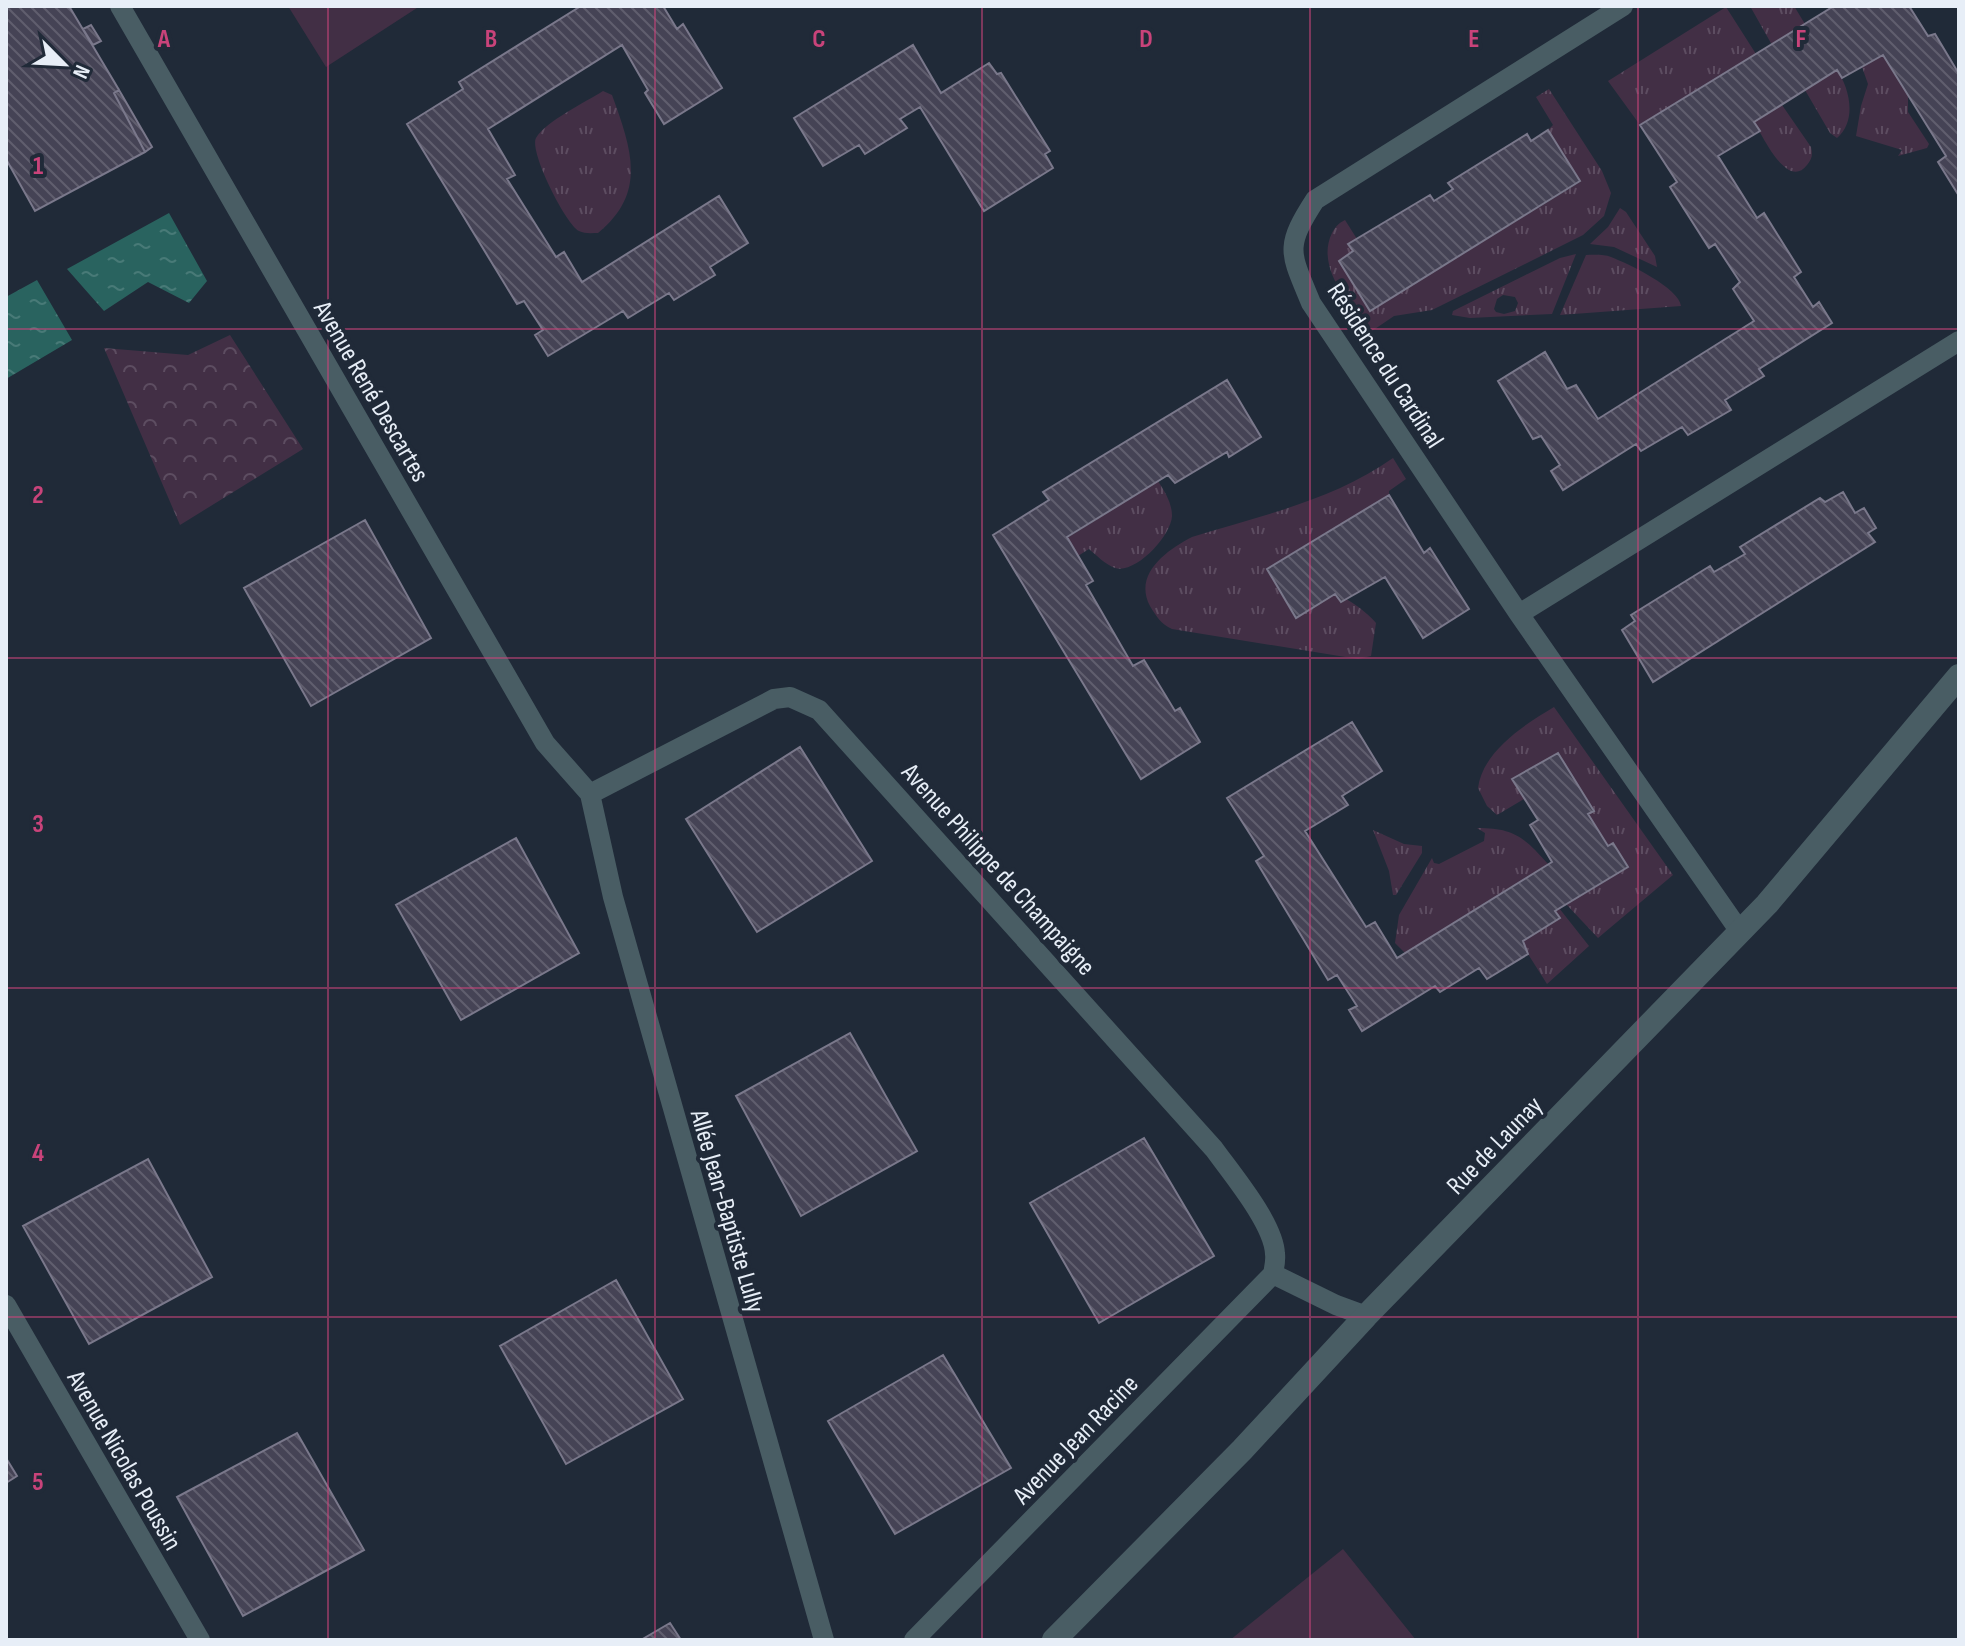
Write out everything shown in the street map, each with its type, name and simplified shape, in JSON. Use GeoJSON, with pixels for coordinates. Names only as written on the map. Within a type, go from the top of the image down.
{"type":"FeatureCollection","features":[{"type":"Feature","properties":{"kind":"street","name":"Rue de Launay"},"geometry":{"type":"LineString","coordinates":[[1058,1638],[1242,1450],[1366,1316],[1741,933],[1959,676]]}},
{"type":"Feature","properties":{"kind":"lane","name":"Avenue René Descartes"},"geometry":{"type":"LineString","coordinates":[[120,6],[545,743],[590,794]]}},
{"type":"Feature","properties":{"kind":"lane","name":"Résidence du Cardinal"},"geometry":{"type":"LineString","coordinates":[[1623,6],[1315,200],[1293,237],[1293,252],[1297,271],[1311,303],[1519,614],[1741,933]]}},
{"type":"Feature","properties":{"kind":"lane"},"geometry":{"type":"LineString","coordinates":[[1519,614],[1959,341]]}},
{"type":"Feature","properties":{"kind":"lane","name":"Avenue Philippe de Champaigne"},"geometry":{"type":"LineString","coordinates":[[590,794],[774,699],[790,697],[819,710],[1214,1149],[1252,1202],[1271,1237],[1275,1253],[1273,1274]]}},
{"type":"Feature","properties":{"kind":"lane","name":"Allée Jean-Baptiste Lully"},"geometry":{"type":"LineString","coordinates":[[590,794],[613,897],[824,1640]]}},
{"type":"Feature","properties":{"kind":"lane"},"geometry":{"type":"LineString","coordinates":[[1273,1274],[1366,1316]]}},
{"type":"Feature","properties":{"kind":"lane","name":"Avenue Jean Racine"},"geometry":{"type":"LineString","coordinates":[[914,1640],[1273,1274]]}},
{"type":"Feature","properties":{"kind":"lane","name":"Avenue Nicolas Poussin"},"geometry":{"type":"LineString","coordinates":[[6,1305],[200,1640]]}},
{"type":"Feature","properties":{"kind":"green space"},"geometry":{"type":"Polygon","coordinates":[[[288,6],[420,6],[326,67],[288,6]]]}},
{"type":"Feature","properties":{"kind":"green space"},"geometry":{"type":"Polygon","coordinates":[[[1750,6],[1794,6],[1805,24],[1772,45],[1750,6]]]}},
{"type":"Feature","properties":{"kind":"green space"},"geometry":{"type":"Polygon","coordinates":[[[1726,7],[1756,54],[1640,125],[1608,81],[1726,7]]]}},
{"type":"Feature","properties":{"kind":"green space"},"geometry":{"type":"Polygon","coordinates":[[[1883,55],[1908,96],[1908,112],[1929,144],[1927,148],[1898,156],[1902,150],[1856,136],[1868,84],[1862,67],[1883,55]]]}},
{"type":"Feature","properties":{"kind":"green space"},"geometry":{"type":"Polygon","coordinates":[[[1837,70],[1848,95],[1849,114],[1837,138],[1830,133],[1805,90],[1837,70]]]}},
{"type":"Feature","properties":{"kind":"green space"},"geometry":{"type":"Polygon","coordinates":[[[1549,89],[1602,171],[1611,193],[1604,216],[1583,235],[1529,262],[1432,310],[1394,316],[1369,333],[1331,273],[1328,246],[1335,228],[1345,220],[1357,239],[1348,244],[1353,251],[1371,310],[1580,182],[1548,130],[1553,125],[1536,97],[1549,89]]]}},
{"type":"Feature","properties":{"kind":"green space"},"geometry":{"type":"Polygon","coordinates":[[[603,91],[612,95],[625,133],[631,168],[629,185],[624,202],[614,217],[598,233],[586,233],[579,231],[565,215],[543,171],[535,145],[541,132],[557,119],[603,91]]]}},
{"type":"Feature","properties":{"kind":"green space"},"geometry":{"type":"Polygon","coordinates":[[[1782,105],[1811,147],[1811,159],[1799,171],[1791,171],[1776,158],[1754,122],[1782,105]]]}},
{"type":"Feature","properties":{"kind":"green space"},"geometry":{"type":"Polygon","coordinates":[[[1620,208],[1626,212],[1655,256],[1657,267],[1614,247],[1590,244],[1608,227],[1620,208]]]}},
{"type":"Feature","properties":{"kind":"green space"},"geometry":{"type":"Polygon","coordinates":[[[1576,254],[1552,314],[1470,318],[1452,315],[1453,311],[1560,258],[1576,254]],[[1503,295],[1497,299],[1496,312],[1504,314],[1515,311],[1518,303],[1515,297],[1503,295]]]}},
{"type":"Feature","properties":{"kind":"green space"},"geometry":{"type":"Polygon","coordinates":[[[1586,255],[1608,256],[1641,271],[1663,284],[1681,306],[1560,315],[1586,255]]]}},
{"type":"Feature","properties":{"kind":"green space"},"geometry":{"type":"Polygon","coordinates":[[[230,335],[303,449],[180,525],[104,348],[188,355],[230,335]]]}},
{"type":"Feature","properties":{"kind":"green space"},"geometry":{"type":"Polygon","coordinates":[[[1393,458],[1406,479],[1389,491],[1296,617],[1335,594],[1346,599],[1376,623],[1371,656],[1358,659],[1172,629],[1154,613],[1146,594],[1146,584],[1155,564],[1172,549],[1192,537],[1321,496],[1370,473],[1393,458]]]}},
{"type":"Feature","properties":{"kind":"green space"},"geometry":{"type":"Polygon","coordinates":[[[1158,481],[1166,493],[1172,516],[1166,533],[1151,552],[1123,568],[1112,567],[1089,549],[1078,556],[1067,538],[1158,481]]]}},
{"type":"Feature","properties":{"kind":"green space"},"geometry":{"type":"Polygon","coordinates":[[[1554,707],[1673,875],[1598,938],[1566,904],[1628,867],[1613,843],[1608,846],[1588,814],[1594,810],[1558,753],[1512,779],[1524,799],[1497,815],[1487,806],[1478,788],[1481,775],[1496,751],[1518,731],[1554,707]]]}},
{"type":"Feature","properties":{"kind":"green space"},"geometry":{"type":"Polygon","coordinates":[[[1477,828],[1500,830],[1517,836],[1548,864],[1405,953],[1395,943],[1399,915],[1432,858],[1434,863],[1439,864],[1484,841],[1485,833],[1477,828]]]}},
{"type":"Feature","properties":{"kind":"green space"},"geometry":{"type":"Polygon","coordinates":[[[1373,830],[1404,844],[1422,846],[1422,853],[1396,895],[1393,895],[1389,871],[1373,830]]]}},
{"type":"Feature","properties":{"kind":"green space"},"geometry":{"type":"Polygon","coordinates":[[[1559,908],[1589,946],[1547,984],[1523,941],[1559,919],[1555,911],[1559,908]]]}},
{"type":"Feature","properties":{"kind":"green space"},"geometry":{"type":"Polygon","coordinates":[[[1343,1549],[1416,1640],[1230,1640],[1343,1549]]]}},
{"type":"Feature","properties":{"kind":"water"},"geometry":{"type":"Polygon","coordinates":[[[169,213],[207,281],[189,303],[148,282],[104,311],[67,269],[169,213]]]}},
{"type":"Feature","properties":{"kind":"water"},"geometry":{"type":"Polygon","coordinates":[[[37,280],[72,340],[6,379],[6,297],[37,280]]]}},
{"type":"Feature","properties":{"kind":"building"},"geometry":{"type":"Polygon","coordinates":[[[6,6],[69,6],[119,90],[114,93],[145,152],[35,211],[6,159],[6,6]]]}},
{"type":"Feature","properties":{"kind":"building"},"geometry":{"type":"Polygon","coordinates":[[[581,6],[663,6],[677,29],[683,24],[722,88],[664,124],[622,45],[488,129],[515,175],[507,179],[556,257],[564,252],[582,282],[719,196],[748,243],[710,267],[715,275],[674,300],[669,293],[628,318],[623,311],[548,356],[535,335],[543,330],[524,301],[517,304],[407,124],[463,89],[459,82],[581,6]]]}},
{"type":"Feature","properties":{"kind":"building"},"geometry":{"type":"Polygon","coordinates":[[[1834,6],[1909,6],[1928,36],[1935,34],[1959,74],[1959,196],[1938,162],[1946,156],[1883,55],[1842,78],[1837,70],[1754,122],[1760,131],[1718,156],[1757,218],[1764,213],[1801,272],[1794,277],[1813,307],[1819,302],[1832,323],[1759,369],[1764,376],[1725,400],[1731,410],[1688,435],[1682,427],[1641,451],[1636,444],[1563,490],[1551,471],[1560,465],[1541,436],[1533,439],[1498,381],[1545,352],[1567,389],[1576,385],[1598,419],[1754,321],[1733,289],[1740,282],[1715,244],[1709,248],[1670,187],[1677,182],[1640,125],[1834,6]]]}},
{"type":"Feature","properties":{"kind":"building"},"geometry":{"type":"Polygon","coordinates":[[[91,25],[101,41],[93,45],[83,29],[91,25]]]}},
{"type":"Feature","properties":{"kind":"building"},"geometry":{"type":"Polygon","coordinates":[[[913,45],[941,93],[989,63],[997,74],[1001,73],[1050,151],[1045,154],[1053,168],[984,211],[920,107],[900,119],[907,128],[865,154],[859,145],[823,166],[794,118],[913,45]]]}},
{"type":"Feature","properties":{"kind":"building"},"geometry":{"type":"Polygon","coordinates":[[[119,90],[152,147],[145,152],[114,93],[119,90]]]}},
{"type":"Feature","properties":{"kind":"building"},"geometry":{"type":"Polygon","coordinates":[[[1548,130],[1580,181],[1370,311],[1339,261],[1353,251],[1348,244],[1430,195],[1434,201],[1453,189],[1448,183],[1527,134],[1531,141],[1548,130]]]}},
{"type":"Feature","properties":{"kind":"building"},"geometry":{"type":"Polygon","coordinates":[[[1227,380],[1261,437],[1229,457],[1227,452],[1175,483],[1168,475],[1067,537],[1093,581],[1086,585],[1133,666],[1144,660],[1175,711],[1180,708],[1200,742],[1141,779],[993,535],[1049,500],[1043,492],[1227,380]]]}},
{"type":"Feature","properties":{"kind":"building"},"geometry":{"type":"Polygon","coordinates":[[[1843,492],[1855,513],[1864,508],[1876,528],[1868,533],[1875,542],[1653,682],[1622,630],[1635,621],[1631,615],[1710,566],[1714,572],[1745,554],[1740,547],[1820,498],[1825,502],[1843,492]]]}},
{"type":"Feature","properties":{"kind":"building"},"geometry":{"type":"Polygon","coordinates":[[[1389,495],[1424,553],[1430,548],[1469,609],[1423,638],[1385,577],[1341,602],[1335,594],[1296,618],[1267,569],[1389,495]]]}},
{"type":"Feature","properties":{"kind":"building"},"geometry":{"type":"Polygon","coordinates":[[[365,520],[431,638],[311,706],[244,588],[365,520]]]}},
{"type":"Feature","properties":{"kind":"building"},"geometry":{"type":"Polygon","coordinates":[[[1352,722],[1382,771],[1342,796],[1348,805],[1305,831],[1366,927],[1375,922],[1397,958],[1552,862],[1530,825],[1538,820],[1512,779],[1558,753],[1594,811],[1588,814],[1608,846],[1613,843],[1628,867],[1555,911],[1560,918],[1523,941],[1528,954],[1487,979],[1479,968],[1440,992],[1435,986],[1362,1031],[1349,1010],[1357,1006],[1337,975],[1328,980],[1256,861],[1264,856],[1227,798],[1352,722]]]}},
{"type":"Feature","properties":{"kind":"building"},"geometry":{"type":"Polygon","coordinates":[[[800,747],[872,861],[757,932],[686,819],[800,747]]]}},
{"type":"Feature","properties":{"kind":"building"},"geometry":{"type":"Polygon","coordinates":[[[516,838],[579,953],[461,1020],[396,905],[516,838]]]}},
{"type":"Feature","properties":{"kind":"building"},"geometry":{"type":"Polygon","coordinates":[[[850,1033],[917,1151],[801,1216],[736,1096],[850,1033]]]}},
{"type":"Feature","properties":{"kind":"building"},"geometry":{"type":"Polygon","coordinates":[[[1144,1138],[1214,1256],[1099,1323],[1030,1203],[1144,1138]]]}},
{"type":"Feature","properties":{"kind":"building"},"geometry":{"type":"Polygon","coordinates":[[[148,1159],[212,1277],[89,1344],[23,1226],[148,1159]]]}},
{"type":"Feature","properties":{"kind":"building"},"geometry":{"type":"Polygon","coordinates":[[[616,1280],[683,1399],[566,1464],[500,1346],[616,1280]]]}},
{"type":"Feature","properties":{"kind":"building"},"geometry":{"type":"Polygon","coordinates":[[[943,1355],[1011,1468],[895,1534],[828,1421],[943,1355]]]}},
{"type":"Feature","properties":{"kind":"building"},"geometry":{"type":"Polygon","coordinates":[[[297,1433],[364,1550],[243,1616],[177,1497],[297,1433]]]}},
{"type":"Feature","properties":{"kind":"building"},"geometry":{"type":"Polygon","coordinates":[[[6,1458],[17,1476],[6,1483],[6,1458]]]}},
{"type":"Feature","properties":{"kind":"building"},"geometry":{"type":"Polygon","coordinates":[[[670,1623],[681,1640],[641,1640],[670,1623]]]}}]}
